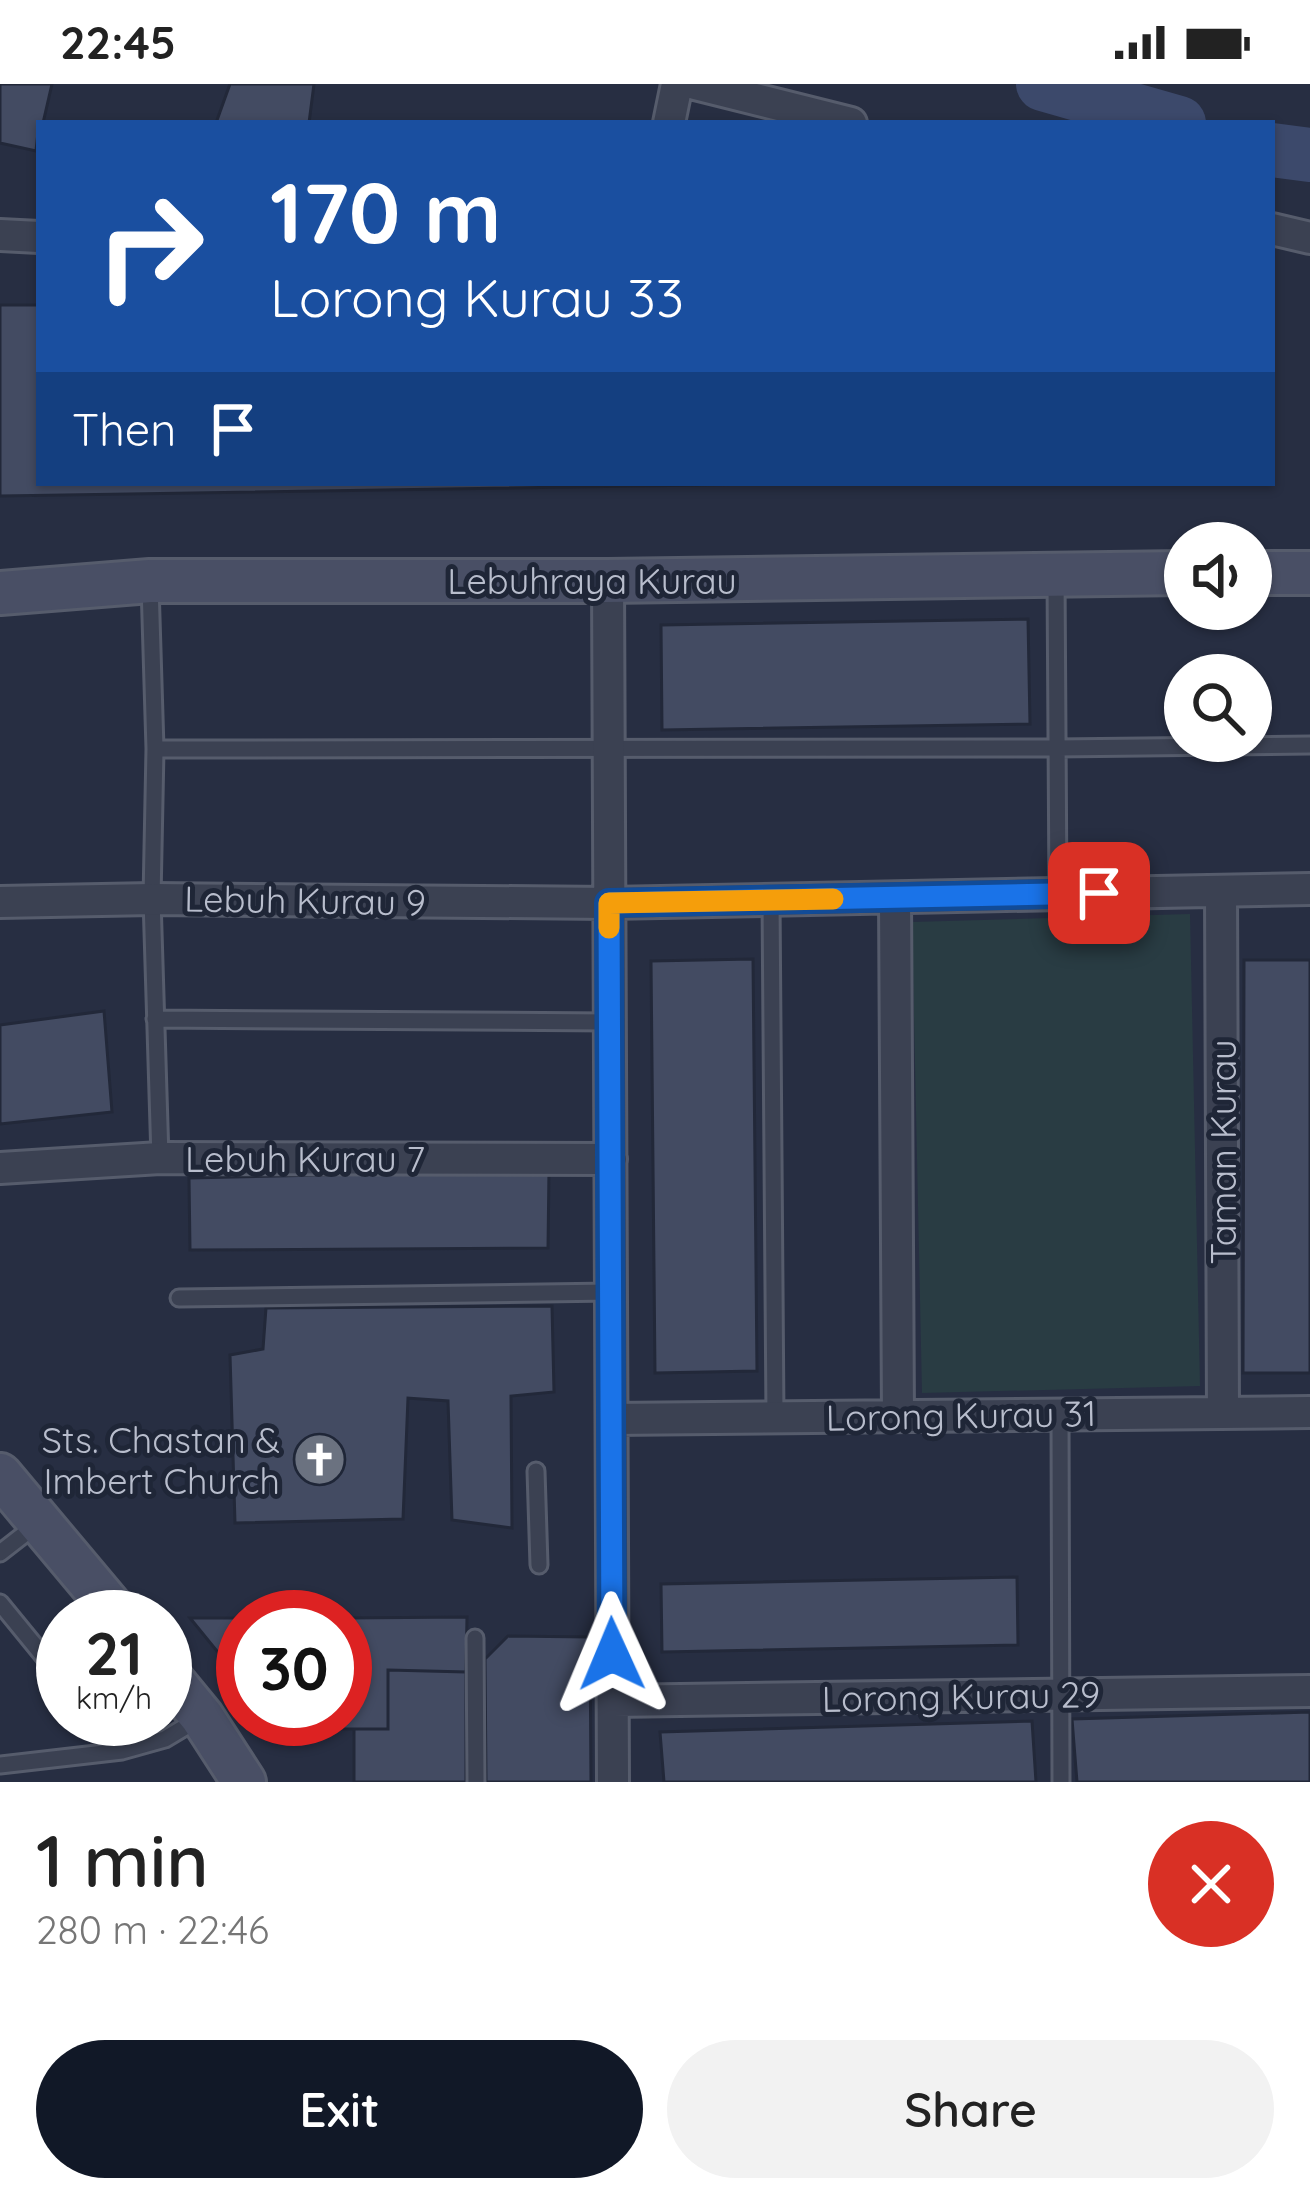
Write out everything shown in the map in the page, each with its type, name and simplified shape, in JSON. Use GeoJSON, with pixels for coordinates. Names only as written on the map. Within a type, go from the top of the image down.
{"type":"FeatureCollection","features":[{"type":"Feature","properties":{"kind":"street"},"geometry":{"type":"LineString","coordinates":[[670,120],[677,84]]}},
{"type":"Feature","properties":{"kind":"street"},"geometry":{"type":"LineString","coordinates":[[695,84],[771,113],[827,120]]}},
{"type":"Feature","properties":{"kind":"street"},"geometry":{"type":"LineString","coordinates":[[1275,230],[1310,238]]}},
{"type":"Feature","properties":{"kind":"street"},"geometry":{"type":"LineString","coordinates":[[0,235],[36,237]]}},
{"type":"Feature","properties":{"kind":"street","name":"Lebuhraya Kurau"},"geometry":{"type":"LineString","coordinates":[[0,593],[150,581],[608,581],[1164,573]]}},
{"type":"Feature","properties":{"kind":"street"},"geometry":{"type":"LineString","coordinates":[[1272,573],[1310,573]]}},
{"type":"Feature","properties":{"kind":"street"},"geometry":{"type":"LineString","coordinates":[[608,581],[613,1782]]}},
{"type":"Feature","properties":{"kind":"street","name":"Lebuh Kurau 9"},"geometry":{"type":"LineString","coordinates":[[0,902],[609,903],[1310,889]]}},
{"type":"Feature","properties":{"kind":"street","name":"Taman Kurau"},"geometry":{"type":"LineString","coordinates":[[1221,891],[1223,1413]]}},
{"type":"Feature","properties":{"kind":"street"},"geometry":{"type":"LineString","coordinates":[[895,898],[898,1416]]}},
{"type":"Feature","properties":{"kind":"street","name":"Lebuh Kurau 7"},"geometry":{"type":"LineString","coordinates":[[0,1168],[160,1158],[611,1159]]}},
{"type":"Feature","properties":{"kind":"street","name":"Lorong Kurau 31"},"geometry":{"type":"LineString","coordinates":[[612,1419],[1310,1412]]}},
{"type":"Feature","properties":{"kind":"street"},"geometry":{"type":"LineString","coordinates":[[0,1475],[97,1590]]}},
{"type":"Feature","properties":{"kind":"street","name":"Lorong Kurau 29"},"geometry":{"type":"LineString","coordinates":[[613,1701],[1310,1691]]}},
{"type":"Feature","properties":{"kind":"street"},"geometry":{"type":"LineString","coordinates":[[192,1705],[244,1782]]}},
{"type":"Feature","properties":{"kind":"lane"},"geometry":{"type":"LineString","coordinates":[[1056,573],[1058,894]]}},
{"type":"Feature","properties":{"kind":"lane"},"geometry":{"type":"LineString","coordinates":[[150,581],[160,1158]]}},
{"type":"Feature","properties":{"kind":"lane"},"geometry":{"type":"LineString","coordinates":[[154,749],[1310,745]]}},
{"type":"Feature","properties":{"kind":"lane"},"geometry":{"type":"LineString","coordinates":[[771,900],[775,1417]]}},
{"type":"Feature","properties":{"kind":"lane"},"geometry":{"type":"LineString","coordinates":[[155,1019],[610,1022]]}},
{"type":"Feature","properties":{"kind":"lane"},"geometry":{"type":"LineString","coordinates":[[179,1298],[611,1292]]}},
{"type":"Feature","properties":{"kind":"lane"},"geometry":{"type":"LineString","coordinates":[[1060,1414],[1061,1782]]}},
{"type":"Feature","properties":{"kind":"lane"},"geometry":{"type":"LineString","coordinates":[[536,1472],[539,1565]]}},
{"type":"Feature","properties":{"kind":"lane"},"geometry":{"type":"LineString","coordinates":[[0,1552],[40,1522]]}},
{"type":"Feature","properties":{"kind":"lane"},"geometry":{"type":"LineString","coordinates":[[0,1603],[36,1646]]}},
{"type":"Feature","properties":{"kind":"lane"},"geometry":{"type":"LineString","coordinates":[[476,1638],[476,1782]]}},
{"type":"Feature","properties":{"kind":"lane"},"geometry":{"type":"LineString","coordinates":[[0,1765],[122,1751],[165,1739],[202,1717]]}},
{"type":"Feature","properties":{"kind":"lane"},"geometry":{"type":"LineString","coordinates":[[118,1746],[122,1751]]}},
{"type":"Feature","properties":{"kind":"shaded area"},"geometry":{"type":"Polygon","coordinates":[[[1190,914],[1200,1386],[922,1393],[912,922],[1190,914]]]}},
{"type":"Feature","properties":{"kind":"building"},"geometry":{"type":"Polygon","coordinates":[[[0,84],[52,84],[44,120],[36,120],[36,151],[0,143],[0,84]]]}},
{"type":"Feature","properties":{"kind":"building"},"geometry":{"type":"Polygon","coordinates":[[[230,84],[314,84],[309,120],[217,120],[230,84]]]}},
{"type":"Feature","properties":{"kind":"building"},"geometry":{"type":"Polygon","coordinates":[[[0,305],[36,305],[36,486],[639,486],[0,496],[0,305]]]}},
{"type":"Feature","properties":{"kind":"building"},"geometry":{"type":"Polygon","coordinates":[[[1028,619],[1030,724],[662,730],[661,625],[1028,619]]]}},
{"type":"Feature","properties":{"kind":"building"},"geometry":{"type":"Polygon","coordinates":[[[753,959],[757,1371],[655,1373],[651,961],[753,959]]]}},
{"type":"Feature","properties":{"kind":"building"},"geometry":{"type":"Polygon","coordinates":[[[1244,960],[1310,960],[1310,1373],[1243,1373],[1244,960]]]}},
{"type":"Feature","properties":{"kind":"building"},"geometry":{"type":"Polygon","coordinates":[[[104,1011],[112,1112],[0,1124],[0,1025],[104,1011]]]}},
{"type":"Feature","properties":{"kind":"building"},"geometry":{"type":"Polygon","coordinates":[[[549,1170],[548,1248],[190,1250],[189,1178],[549,1170]]]}},
{"type":"Feature","properties":{"kind":"building","name":"Sts. Chastan & Imbert Church"},"geometry":{"type":"Polygon","coordinates":[[[552,1306],[554,1392],[511,1396],[512,1528],[452,1520],[448,1401],[408,1398],[403,1519],[235,1523],[230,1355],[263,1349],[266,1308],[552,1306]]]}},
{"type":"Feature","properties":{"kind":"building"},"geometry":{"type":"Polygon","coordinates":[[[1017,1577],[1018,1645],[662,1652],[661,1584],[1017,1577]]]}},
{"type":"Feature","properties":{"kind":"building"},"geometry":{"type":"Polygon","coordinates":[[[467,1617],[466,1672],[388,1670],[388,1729],[372,1729],[372,1618],[467,1617]]]}},
{"type":"Feature","properties":{"kind":"building"},"geometry":{"type":"Polygon","coordinates":[[[192,1618],[216,1618],[216,1650],[192,1620],[192,1618]]]}},
{"type":"Feature","properties":{"kind":"building"},"geometry":{"type":"Polygon","coordinates":[[[508,1636],[590,1637],[591,1782],[486,1782],[485,1659],[508,1636]]]}},
{"type":"Feature","properties":{"kind":"building"},"geometry":{"type":"Polygon","coordinates":[[[388,1670],[466,1672],[466,1782],[354,1782],[354,1746],[372,1746],[372,1729],[388,1729],[388,1670]]]}},
{"type":"Feature","properties":{"kind":"building"},"geometry":{"type":"Polygon","coordinates":[[[1310,1712],[1310,1782],[1077,1782],[1072,1719],[1310,1712]]]}},
{"type":"Feature","properties":{"kind":"building"},"geometry":{"type":"Polygon","coordinates":[[[1032,1721],[1036,1782],[664,1782],[660,1732],[1032,1721]]]}},
{"type":"Feature","properties":{"kind":"waterway"},"geometry":{"type":"LineString","coordinates":[[1043,84],[1169,120]]}},
{"type":"Feature","properties":{"kind":"waterway"},"geometry":{"type":"LineString","coordinates":[[1275,150],[1310,155]]}},
{"type":"Feature","properties":{"kind":"slow traffic"},"geometry":{"type":"LineString","coordinates":[[609,928],[609,903],[833,899]]}},
{"type":"Feature","properties":{"kind":"place","name":"Sts. Chastan & Imbert Church"},"geometry":{"type":"Point","coordinates":[319,1460]}},
{"type":"Feature","properties":{"kind":"route"},"geometry":{"type":"LineString","coordinates":[[612,1654],[609,903],[1099,893]]}}]}
